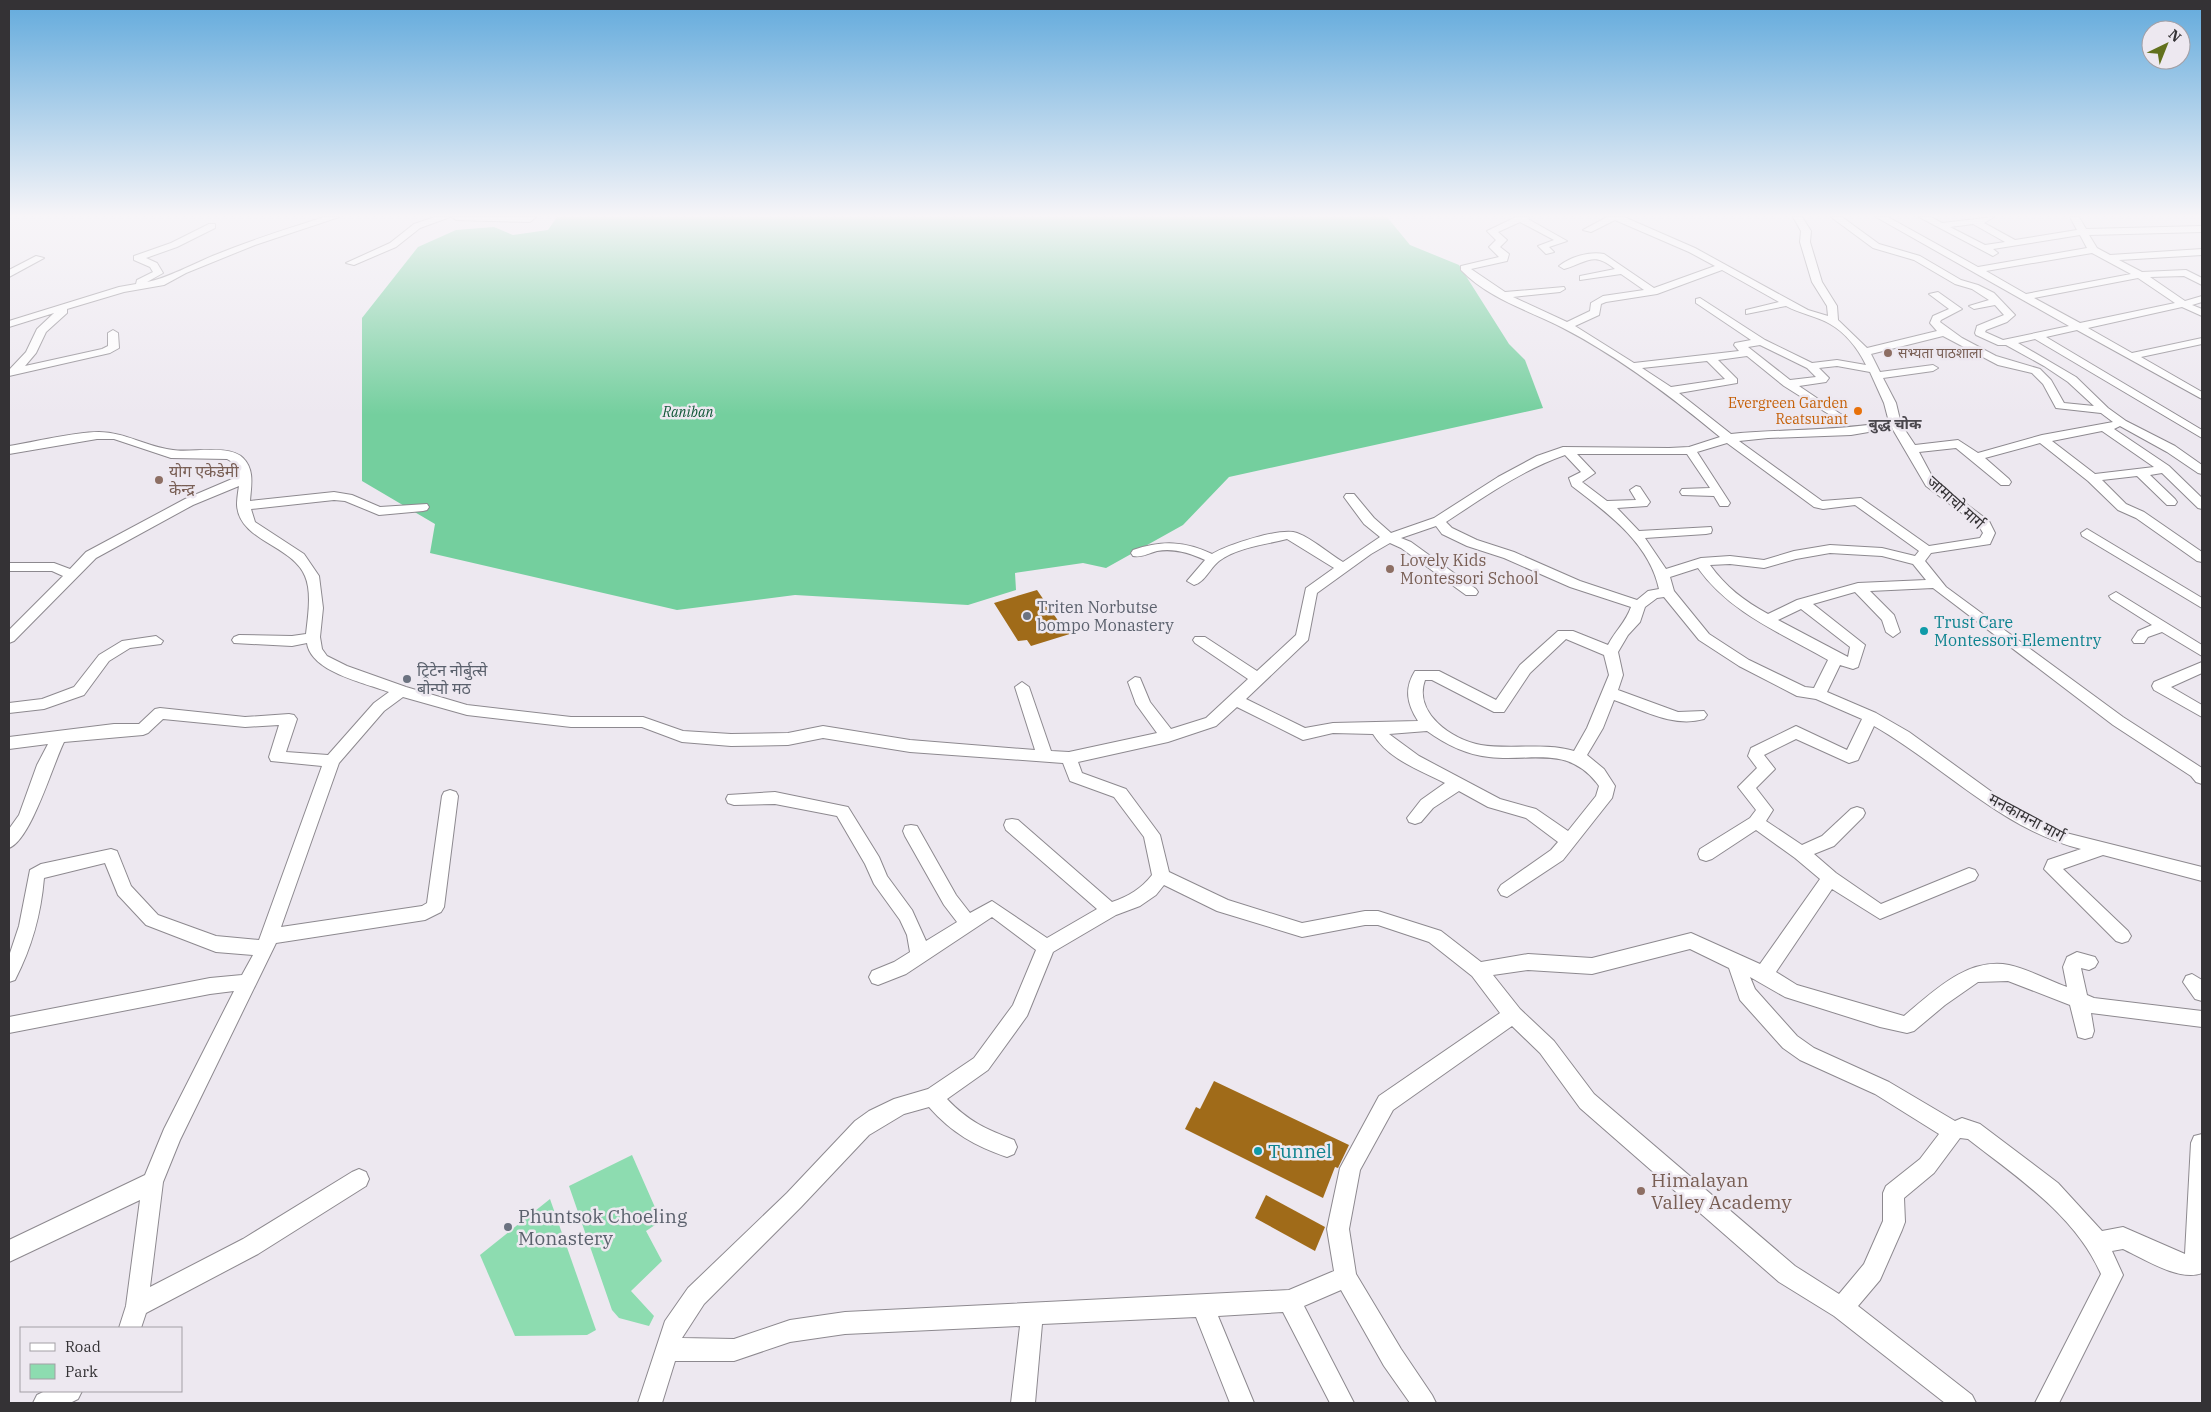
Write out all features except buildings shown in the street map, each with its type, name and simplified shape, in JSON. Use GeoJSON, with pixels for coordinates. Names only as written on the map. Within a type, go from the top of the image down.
{"type":"FeatureCollection","features":[{"type":"Feature","properties":{"kind":"street"},"geometry":{"type":"LineString","coordinates":[[135,286],[139,283]]}},
{"type":"Feature","properties":{"kind":"street"},"geometry":{"type":"LineString","coordinates":[[9,324],[135,286],[162,283]]}},
{"type":"Feature","properties":{"kind":"street"},"geometry":{"type":"LineString","coordinates":[[1484,283],[1518,305],[1567,326],[1632,366],[1730,438],[1751,457],[1818,504],[1857,501],[1927,550],[1918,561]]}},
{"type":"Feature","properties":{"kind":"street"},"geometry":{"type":"LineString","coordinates":[[1641,283],[1653,292]]}},
{"type":"Feature","properties":{"kind":"street"},"geometry":{"type":"LineString","coordinates":[[1567,326],[1595,313],[1596,303],[1603,298],[1653,292],[1678,283]]}},
{"type":"Feature","properties":{"kind":"street"},"geometry":{"type":"LineString","coordinates":[[1750,283],[1804,312],[1833,321],[1832,306],[1818,283]]}},
{"type":"Feature","properties":{"kind":"street"},"geometry":{"type":"LineString","coordinates":[[1961,283],[1975,287],[1990,295],[2010,315],[2003,320],[1981,328],[1980,333],[1990,339],[2010,342],[2049,362],[2094,398],[2104,410],[2122,423],[2171,449],[2202,470]]}},
{"type":"Feature","properties":{"kind":"street"},"geometry":{"type":"LineString","coordinates":[[2000,283],[2132,356],[2196,388],[2202,396]]}},
{"type":"Feature","properties":{"kind":"street"},"geometry":{"type":"LineString","coordinates":[[2025,297],[2102,283]]}},
{"type":"Feature","properties":{"kind":"street"},"geometry":{"type":"LineString","coordinates":[[2151,283],[2183,304],[2202,313]]}},
{"type":"Feature","properties":{"kind":"street"},"geometry":{"type":"LineString","coordinates":[[1504,295],[1560,288]]}},
{"type":"Feature","properties":{"kind":"street"},"geometry":{"type":"LineString","coordinates":[[1934,294],[1957,309],[1936,320],[1937,325],[1945,332],[1989,358],[2036,371],[2050,384],[2060,406],[2104,410]]}},
{"type":"Feature","properties":{"kind":"street"},"geometry":{"type":"LineString","coordinates":[[2010,342],[2202,300]]}},
{"type":"Feature","properties":{"kind":"street"},"geometry":{"type":"LineString","coordinates":[[1700,302],[1761,342],[1811,366],[1823,378],[1822,380],[1788,384]]}},
{"type":"Feature","properties":{"kind":"street"},"geometry":{"type":"LineString","coordinates":[[1974,306],[1996,302]]}},
{"type":"Feature","properties":{"kind":"street"},"geometry":{"type":"LineString","coordinates":[[1750,312],[1786,303]]}},
{"type":"Feature","properties":{"kind":"street"},"geometry":{"type":"LineString","coordinates":[[12,372],[31,353],[41,331],[66,308]]}},
{"type":"Feature","properties":{"kind":"street","name":"जामाचो मार्ग"},"geometry":{"type":"LineString","coordinates":[[1833,321],[1848,333],[1865,352],[1890,403],[1895,424],[1912,449],[1920,468],[1930,483],[1984,524],[1989,532],[1985,541],[1927,550]]}},
{"type":"Feature","properties":{"kind":"street"},"geometry":{"type":"LineString","coordinates":[[12,372],[106,351],[115,346],[113,346],[113,332]]}},
{"type":"Feature","properties":{"kind":"street"},"geometry":{"type":"LineString","coordinates":[[1865,352],[1945,332]]}},
{"type":"Feature","properties":{"kind":"street"},"geometry":{"type":"LineString","coordinates":[[2037,336],[2202,435]]}},
{"type":"Feature","properties":{"kind":"street"},"geometry":{"type":"LineString","coordinates":[[2132,356],[2202,341]]}},
{"type":"Feature","properties":{"kind":"street"},"geometry":{"type":"LineString","coordinates":[[1761,342],[1740,345],[1788,384],[1838,417]]}},
{"type":"Feature","properties":{"kind":"street"},"geometry":{"type":"LineString","coordinates":[[1632,366],[1748,353]]}},
{"type":"Feature","properties":{"kind":"street"},"geometry":{"type":"LineString","coordinates":[[1668,391],[1731,382],[1733,380],[1709,357]]}},
{"type":"Feature","properties":{"kind":"street"},"geometry":{"type":"LineString","coordinates":[[1811,366],[1837,363],[1875,373],[1932,368]]}},
{"type":"Feature","properties":{"kind":"street"},"geometry":{"type":"LineString","coordinates":[[1976,456],[2042,439],[2106,428],[2122,423]]}},
{"type":"Feature","properties":{"kind":"street"},"geometry":{"type":"LineString","coordinates":[[9,450],[96,435],[114,436],[171,454],[235,458],[244,467],[246,479],[242,506],[244,516],[250,524],[298,557],[312,576],[316,608],[313,637],[315,650],[331,665],[401,691],[467,710],[571,722],[643,722],[682,736],[731,740],[778,739],[823,732],[910,746],[1070,758],[1168,736],[1211,722],[1303,636],[1312,591],[1389,538],[1439,521],[1510,476],[1541,459],[1567,450],[1669,452],[1690,450],[1730,438],[1768,434],[1851,432],[1895,424]]}},
{"type":"Feature","properties":{"kind":"street"},"geometry":{"type":"LineString","coordinates":[[2106,428],[2165,469],[2202,505]]}},
{"type":"Feature","properties":{"kind":"street"},"geometry":{"type":"LineString","coordinates":[[2042,439],[2092,478],[2122,507],[2140,515],[2202,558]]}},
{"type":"Feature","properties":{"kind":"street"},"geometry":{"type":"LineString","coordinates":[[1912,449],[1958,444],[1976,456],[2005,482]]}},
{"type":"Feature","properties":{"kind":"street"},"geometry":{"type":"LineString","coordinates":[[1567,450],[1589,472],[1575,478],[1576,484],[1602,506],[1618,516],[1650,552],[1663,575],[1668,592],[1653,594],[1639,605],[1633,622],[1622,632],[1611,652],[1616,675],[1595,728],[1578,758]]}},
{"type":"Feature","properties":{"kind":"street"},"geometry":{"type":"LineString","coordinates":[[1686,492],[1721,497],[1690,450]]}},
{"type":"Feature","properties":{"kind":"street"},"geometry":{"type":"LineString","coordinates":[[2092,478],[2165,469]]}},
{"type":"Feature","properties":{"kind":"street"},"geometry":{"type":"LineString","coordinates":[[2140,472],[2172,502]]}},
{"type":"Feature","properties":{"kind":"street"},"geometry":{"type":"LineString","coordinates":[[9,638],[70,574],[91,555],[181,506],[246,479]]}},
{"type":"Feature","properties":{"kind":"street"},"geometry":{"type":"LineString","coordinates":[[1602,506],[1643,503],[1636,490]]}},
{"type":"Feature","properties":{"kind":"street"},"geometry":{"type":"LineString","coordinates":[[242,506],[334,496],[348,498],[379,511],[423,507]]}},
{"type":"Feature","properties":{"kind":"street"},"geometry":{"type":"LineString","coordinates":[[1350,497],[1369,521],[1389,538],[1406,545],[1472,592]]}},
{"type":"Feature","properties":{"kind":"street"},"geometry":{"type":"LineString","coordinates":[[1439,521],[1447,531],[1472,543],[1509,555],[1574,584],[1639,605]]}},
{"type":"Feature","properties":{"kind":"street"},"geometry":{"type":"LineString","coordinates":[[1635,535],[1706,530]]}},
{"type":"Feature","properties":{"kind":"street"},"geometry":{"type":"LineString","coordinates":[[2087,533],[2202,604]]}},
{"type":"Feature","properties":{"kind":"street"},"geometry":{"type":"LineString","coordinates":[[1194,582],[1213,559],[1237,546],[1287,535],[1293,536],[1343,568]]}},
{"type":"Feature","properties":{"kind":"street"},"geometry":{"type":"LineString","coordinates":[[1138,553],[1158,545],[1170,545],[1191,549],[1213,559]]}},
{"type":"Feature","properties":{"kind":"street"},"geometry":{"type":"LineString","coordinates":[[1663,575],[1701,562],[1730,560],[1764,564],[1794,555],[1830,549],[1882,552],[1918,561],[1935,584],[2050,672],[2118,721],[2197,772],[2202,778]]}},
{"type":"Feature","properties":{"kind":"street"},"geometry":{"type":"LineString","coordinates":[[1701,562],[1716,583],[1738,603],[1836,658],[1853,664],[1858,645],[1802,603]]}},
{"type":"Feature","properties":{"kind":"street"},"geometry":{"type":"LineString","coordinates":[[9,567],[54,567],[70,574]]}},
{"type":"Feature","properties":{"kind":"street"},"geometry":{"type":"LineString","coordinates":[[1768,619],[1802,603],[1858,587],[1935,584]]}},
{"type":"Feature","properties":{"kind":"street"},"geometry":{"type":"LineString","coordinates":[[1858,587],[1889,618],[1893,632]]}},
{"type":"Feature","properties":{"kind":"street","name":"मनकामना मार्ग"},"geometry":{"type":"LineString","coordinates":[[1668,592],[1704,637],[1744,663],[1802,692],[1819,694],[1871,717],[1904,736],[2001,807],[2058,837],[2202,874]]}},
{"type":"Feature","properties":{"kind":"street"},"geometry":{"type":"LineString","coordinates":[[2116,596],[2202,651]]}},
{"type":"Feature","properties":{"kind":"street"},"geometry":{"type":"LineString","coordinates":[[2139,640],[2143,634],[2163,626]]}},
{"type":"Feature","properties":{"kind":"street"},"geometry":{"type":"LineString","coordinates":[[1507,890],[1557,855],[1604,798],[1607,786],[1603,778],[1578,758],[1542,751],[1479,750],[1447,736],[1428,725],[1416,702],[1414,684],[1420,675],[1434,675],[1499,708],[1525,669],[1563,634],[1568,634],[1611,652]]}},
{"type":"Feature","properties":{"kind":"street"},"geometry":{"type":"LineString","coordinates":[[239,640],[292,642],[313,637]]}},
{"type":"Feature","properties":{"kind":"street"},"geometry":{"type":"LineString","coordinates":[[1200,640],[1257,678]]}},
{"type":"Feature","properties":{"kind":"street"},"geometry":{"type":"LineString","coordinates":[[9,708],[44,704],[79,691],[104,658],[127,644],[156,641]]}},
{"type":"Feature","properties":{"kind":"street"},"geometry":{"type":"LineString","coordinates":[[1819,694],[1836,658]]}},
{"type":"Feature","properties":{"kind":"street"},"geometry":{"type":"LineString","coordinates":[[2202,667],[2159,686],[2202,712]]}},
{"type":"Feature","properties":{"kind":"street"},"geometry":{"type":"LineString","coordinates":[[1135,682],[1143,704],[1168,736]]}},
{"type":"Feature","properties":{"kind":"street"},"geometry":{"type":"LineString","coordinates":[[1022,687],[1045,757]]}},
{"type":"Feature","properties":{"kind":"street"},"geometry":{"type":"LineString","coordinates":[[130,1327],[137,1306],[153,1182],[171,1136],[268,942],[332,761],[378,707],[401,691]]}},
{"type":"Feature","properties":{"kind":"street"},"geometry":{"type":"LineString","coordinates":[[1608,692],[1677,717],[1699,715]]}},
{"type":"Feature","properties":{"kind":"street"},"geometry":{"type":"LineString","coordinates":[[1236,700],[1302,734],[1310,735],[1329,728],[1378,729],[1428,725]]}},
{"type":"Feature","properties":{"kind":"street"},"geometry":{"type":"LineString","coordinates":[[9,743],[114,730],[143,730],[160,713],[245,722],[289,719],[277,757],[332,761]]}},
{"type":"Feature","properties":{"kind":"street"},"geometry":{"type":"LineString","coordinates":[[1706,854],[1756,822],[1765,809],[1746,787],[1767,769],[1756,756],[1757,752],[1796,732],[1849,758],[1852,756],[1871,717]]}},
{"type":"Feature","properties":{"kind":"street"},"geometry":{"type":"LineString","coordinates":[[1378,729],[1383,739],[1399,751],[1494,803],[1530,813],[1570,841]]}},
{"type":"Feature","properties":{"kind":"street"},"geometry":{"type":"LineString","coordinates":[[9,841],[26,817],[45,765],[59,737]]}},
{"type":"Feature","properties":{"kind":"street"},"geometry":{"type":"LineString","coordinates":[[1070,758],[1076,777],[1120,793],[1152,835],[1161,876]]}},
{"type":"Feature","properties":{"kind":"street"},"geometry":{"type":"LineString","coordinates":[[1415,818],[1427,804],[1458,783]]}},
{"type":"Feature","properties":{"kind":"street"},"geometry":{"type":"LineString","coordinates":[[9,974],[16,962],[34,903],[36,875],[41,871],[106,856],[111,856],[124,890],[152,920],[216,944],[268,942],[425,913],[435,907],[450,796]]}},
{"type":"Feature","properties":{"kind":"street"},"geometry":{"type":"LineString","coordinates":[[734,799],[775,798],[842,811],[873,862],[880,879],[906,915],[916,935],[920,956]]}},
{"type":"Feature","properties":{"kind":"street"},"geometry":{"type":"LineString","coordinates":[[1801,854],[1828,841],[1857,812]]}},
{"type":"Feature","properties":{"kind":"street"},"geometry":{"type":"LineString","coordinates":[[1756,822],[1801,854],[1830,878],[1880,912],[1969,875]]}},
{"type":"Feature","properties":{"kind":"street"},"geometry":{"type":"LineString","coordinates":[[1012,825],[1110,910]]}},
{"type":"Feature","properties":{"kind":"street"},"geometry":{"type":"LineString","coordinates":[[911,831],[942,886],[968,923]]}},
{"type":"Feature","properties":{"kind":"street"},"geometry":{"type":"LineString","coordinates":[[2102,849],[2054,865],[2052,869],[2122,936]]}},
{"type":"Feature","properties":{"kind":"street"},"geometry":{"type":"LineString","coordinates":[[650,1403],[673,1329],[696,1296],[794,1200],[862,1128],[876,1118],[901,1106],[933,1098],[981,1064],[1020,1010],[1046,947],[1110,910],[1134,901],[1150,890],[1161,876]]}},
{"type":"Feature","properties":{"kind":"street"},"geometry":{"type":"LineString","coordinates":[[1161,876],[1223,906],[1302,930],[1365,918],[1378,918],[1435,936],[1478,970],[1513,1016],[1547,1047],[1587,1101],[1640,1144],[1787,1274],[1842,1308],[1964,1403]]}},
{"type":"Feature","properties":{"kind":"street"},"geometry":{"type":"LineString","coordinates":[[1764,974],[1830,878]]}},
{"type":"Feature","properties":{"kind":"street"},"geometry":{"type":"LineString","coordinates":[[878,977],[900,968],[920,956],[992,908],[1046,947]]}},
{"type":"Feature","properties":{"kind":"street"},"geometry":{"type":"LineString","coordinates":[[1478,970],[1528,962],[1592,966],[1691,941],[1736,963],[1764,974],[1792,991],[1880,1019],[1907,1025],[1938,999],[1975,974],[2008,973],[2078,1000],[2102,1007],[2202,1019]]}},
{"type":"Feature","properties":{"kind":"street"},"geometry":{"type":"LineString","coordinates":[[2085,1031],[2078,1000],[2073,962],[2077,960],[2089,962]]}},
{"type":"Feature","properties":{"kind":"street"},"geometry":{"type":"LineString","coordinates":[[1736,963],[1747,994],[1790,1042],[1807,1054],[1882,1088],[1953,1131]]}},
{"type":"Feature","properties":{"kind":"street"},"geometry":{"type":"LineString","coordinates":[[9,1025],[210,986],[247,982]]}},
{"type":"Feature","properties":{"kind":"street"},"geometry":{"type":"LineString","coordinates":[[1424,1403],[1404,1378],[1346,1277],[1338,1229],[1350,1168],[1386,1103],[1513,1016]]}},
{"type":"Feature","properties":{"kind":"street"},"geometry":{"type":"LineString","coordinates":[[933,1098],[955,1123],[981,1139],[1007,1147]]}},
{"type":"Feature","properties":{"kind":"street"},"geometry":{"type":"LineString","coordinates":[[1842,1308],[1872,1272],[1894,1222],[1893,1193],[1927,1166],[1953,1131],[1962,1128],[1973,1131],[2051,1190],[2098,1243],[2112,1275],[2047,1403]]}},
{"type":"Feature","properties":{"kind":"street"},"geometry":{"type":"LineString","coordinates":[[2098,1243],[2123,1238],[2183,1265],[2190,1267],[2195,1265],[2201,1143]]}},
{"type":"Feature","properties":{"kind":"street"},"geometry":{"type":"LineString","coordinates":[[137,1306],[219,1266],[311,1212],[359,1179]]}},
{"type":"Feature","properties":{"kind":"street"},"geometry":{"type":"LineString","coordinates":[[9,1251],[153,1182]]}},
{"type":"Feature","properties":{"kind":"street"},"geometry":{"type":"LineString","coordinates":[[666,1349],[734,1350],[790,1330],[846,1323],[1289,1301],[1346,1277]]}},
{"type":"Feature","properties":{"kind":"street"},"geometry":{"type":"LineString","coordinates":[[1289,1301],[1342,1403]]}},
{"type":"Feature","properties":{"kind":"street"},"geometry":{"type":"LineString","coordinates":[[1204,1305],[1242,1403]]}},
{"type":"Feature","properties":{"kind":"street"},"geometry":{"type":"LineString","coordinates":[[1023,1403],[1032,1314]]}},
{"type":"Feature","properties":{"kind":"street"},"geometry":{"type":"LineString","coordinates":[[44,1403],[68,1392]]}},
{"type":"Feature","properties":{"kind":"green space","name":"Raniban"},"geometry":{"type":"Polygon","coordinates":[[[390,283],[1470,283],[1509,344],[1525,360],[1543,408],[1229,477],[1183,525],[1106,568],[1083,563],[1015,573],[1016,590],[968,605],[795,595],[677,610],[430,553],[435,524],[362,481],[362,318],[390,283]]]}},
{"type":"Feature","properties":{"kind":"green space"},"geometry":{"type":"Polygon","coordinates":[[[632,1155],[661,1221],[646,1231],[662,1261],[631,1291],[654,1316],[649,1326],[619,1318],[612,1310],[569,1186],[632,1155]]]}},
{"type":"Feature","properties":{"kind":"green space"},"geometry":{"type":"Polygon","coordinates":[[[550,1199],[596,1330],[587,1335],[515,1336],[480,1255],[550,1199]]]}},
{"type":"Feature","properties":{"kind":"place","name":"सभ्यता पाठशाला"},"geometry":{"type":"Point","coordinates":[1888,353]}},
{"type":"Feature","properties":{"kind":"place","name":"Evergreen Garden Reatsurant"},"geometry":{"type":"Point","coordinates":[1858,411]}},
{"type":"Feature","properties":{"kind":"place","name":"योग एकेडेमी केन्द्र"},"geometry":{"type":"Point","coordinates":[159,480]}},
{"type":"Feature","properties":{"kind":"place","name":"Lovely Kids Montessori School"},"geometry":{"type":"Point","coordinates":[1390,569]}},
{"type":"Feature","properties":{"kind":"place","name":"Triten Norbutse bompo Monastery"},"geometry":{"type":"Point","coordinates":[1027,616]}},
{"type":"Feature","properties":{"kind":"place","name":"Trust Care Montessori Elementry"},"geometry":{"type":"Point","coordinates":[1924,631]}},
{"type":"Feature","properties":{"kind":"place","name":"ट्रिटेन नोर्बुत्से बोन्पो मठ"},"geometry":{"type":"Point","coordinates":[407,679]}},
{"type":"Feature","properties":{"kind":"place","name":"Tunnel"},"geometry":{"type":"Point","coordinates":[1258,1151]}},
{"type":"Feature","properties":{"kind":"place","name":"Himalayan Valley Academy"},"geometry":{"type":"Point","coordinates":[1641,1191]}},
{"type":"Feature","properties":{"kind":"place","name":"Phuntsok Choeling Monastery"},"geometry":{"type":"Point","coordinates":[508,1227]}},
{"type":"Feature","properties":{"kind":"district","name":"बुद्ध चोक"},"geometry":{"type":"Point","coordinates":[1895,424]}}]}
